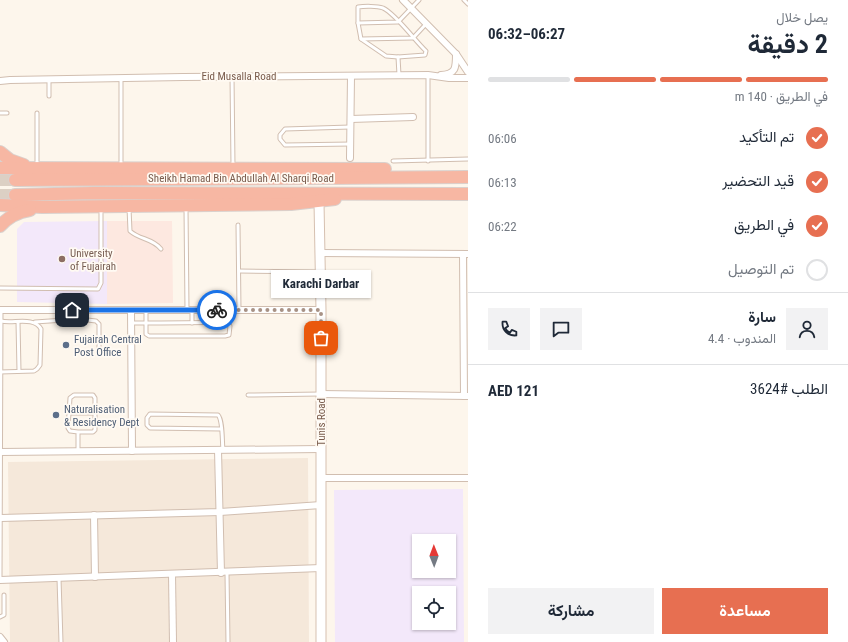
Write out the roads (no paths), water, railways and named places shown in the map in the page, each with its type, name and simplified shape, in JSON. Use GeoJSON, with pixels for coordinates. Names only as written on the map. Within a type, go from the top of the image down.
{"type":"FeatureCollection","features":[{"type":"Feature","properties":{"kind":"highway"},"geometry":{"type":"LineString","coordinates":[[0,152],[10,160],[36,168]]}},
{"type":"Feature","properties":{"kind":"highway"},"geometry":{"type":"LineString","coordinates":[[0,168],[409,169],[426,172],[439,177]]}},
{"type":"Feature","properties":{"kind":"highway","name":"Sheikh Hamad Bin Abdullah Al Sharqi Road"},"geometry":{"type":"LineString","coordinates":[[15,180],[468,177]]}},
{"type":"Feature","properties":{"kind":"highway"},"geometry":{"type":"LineString","coordinates":[[0,204],[42,207],[291,204],[319,202],[372,193]]}},
{"type":"Feature","properties":{"kind":"highway","name":"Sheikh Hamad Bin Abdullah Al Sharqi Road"},"geometry":{"type":"LineString","coordinates":[[15,194],[468,194]]}},
{"type":"Feature","properties":{"kind":"highway"},"geometry":{"type":"LineString","coordinates":[[0,226],[11,216],[42,207]]}},
{"type":"Feature","properties":{"kind":"street"},"geometry":{"type":"LineString","coordinates":[[403,0],[456,54],[465,65],[468,72]]}},
{"type":"Feature","properties":{"kind":"street"},"geometry":{"type":"LineString","coordinates":[[437,76],[449,74],[454,71],[456,66],[456,54]]}},
{"type":"Feature","properties":{"kind":"street","name":"Eid Musalla Road"},"geometry":{"type":"LineString","coordinates":[[10,80],[232,76],[428,75],[449,78],[468,78]]}},
{"type":"Feature","properties":{"kind":"street"},"geometry":{"type":"LineString","coordinates":[[350,158],[351,76]]}},
{"type":"Feature","properties":{"kind":"street"},"geometry":{"type":"LineString","coordinates":[[0,77],[10,80]]}},
{"type":"Feature","properties":{"kind":"street"},"geometry":{"type":"LineString","coordinates":[[0,81],[10,80]]}},
{"type":"Feature","properties":{"kind":"street"},"geometry":{"type":"LineString","coordinates":[[351,119],[413,117]]}},
{"type":"Feature","properties":{"kind":"street","name":"Tunis Road"},"geometry":{"type":"LineString","coordinates":[[319,202],[321,310],[321,642]]}},
{"type":"Feature","properties":{"kind":"street"},"geometry":{"type":"LineString","coordinates":[[320,253],[466,254],[466,396],[321,394]]}},
{"type":"Feature","properties":{"kind":"street"},"geometry":{"type":"LineString","coordinates":[[1,310],[321,310]]}},
{"type":"Feature","properties":{"kind":"street"},"geometry":{"type":"LineString","coordinates":[[131,310],[132,451]]}},
{"type":"Feature","properties":{"kind":"street"},"geometry":{"type":"LineString","coordinates":[[0,452],[321,449]]}},
{"type":"Feature","properties":{"kind":"street"},"geometry":{"type":"LineString","coordinates":[[220,450],[220,512],[224,573]]}},
{"type":"Feature","properties":{"kind":"street"},"geometry":{"type":"LineString","coordinates":[[321,478],[468,478]]}},
{"type":"Feature","properties":{"kind":"street"},"geometry":{"type":"LineString","coordinates":[[1,518],[94,514],[220,512],[321,505]]}},
{"type":"Feature","properties":{"kind":"street"},"geometry":{"type":"LineString","coordinates":[[94,514],[95,577]]}},
{"type":"Feature","properties":{"kind":"street"},"geometry":{"type":"LineString","coordinates":[[0,580],[224,573],[321,568]]}},
{"type":"Feature","properties":{"kind":"street"},"geometry":{"type":"LineString","coordinates":[[172,574],[174,642]]}},
{"type":"Feature","properties":{"kind":"street"},"geometry":{"type":"LineString","coordinates":[[0,637],[4,642]]}},
{"type":"Feature","properties":{"kind":"lane"},"geometry":{"type":"LineString","coordinates":[[358,23],[398,22],[419,0]]}},
{"type":"Feature","properties":{"kind":"lane"},"geometry":{"type":"LineString","coordinates":[[464,0],[468,4]]}},
{"type":"Feature","properties":{"kind":"lane"},"geometry":{"type":"LineString","coordinates":[[360,7],[382,8],[426,51],[425,55],[398,57],[386,56],[361,39],[358,23],[358,9],[360,7]]}},
{"type":"Feature","properties":{"kind":"lane"},"geometry":{"type":"LineString","coordinates":[[361,39],[413,38],[426,24]]}},
{"type":"Feature","properties":{"kind":"lane"},"geometry":{"type":"LineString","coordinates":[[398,57],[399,76]]}},
{"type":"Feature","properties":{"kind":"lane"},"geometry":{"type":"LineString","coordinates":[[428,75],[428,161]]}},
{"type":"Feature","properties":{"kind":"lane"},"geometry":{"type":"LineString","coordinates":[[232,76],[233,168]]}},
{"type":"Feature","properties":{"kind":"lane"},"geometry":{"type":"LineString","coordinates":[[121,78],[121,168]]}},
{"type":"Feature","properties":{"kind":"lane"},"geometry":{"type":"LineString","coordinates":[[48,96],[49,79]]}},
{"type":"Feature","properties":{"kind":"lane"},"geometry":{"type":"LineString","coordinates":[[0,113],[7,113]]}},
{"type":"Feature","properties":{"kind":"lane"},"geometry":{"type":"LineString","coordinates":[[36,168],[37,113]]}},
{"type":"Feature","properties":{"kind":"lane"},"geometry":{"type":"LineString","coordinates":[[350,127],[285,129],[280,135],[280,139],[285,144],[351,144]]}},
{"type":"Feature","properties":{"kind":"lane"},"geometry":{"type":"LineString","coordinates":[[393,161],[468,159]]}},
{"type":"Feature","properties":{"kind":"lane"},"geometry":{"type":"LineString","coordinates":[[186,205],[190,310],[192,323]]}},
{"type":"Feature","properties":{"kind":"lane"},"geometry":{"type":"LineString","coordinates":[[0,288],[95,289],[100,287],[101,206]]}},
{"type":"Feature","properties":{"kind":"lane"},"geometry":{"type":"LineString","coordinates":[[129,206],[130,231],[139,237],[157,243],[161,249]]}},
{"type":"Feature","properties":{"kind":"lane"},"geometry":{"type":"LineString","coordinates":[[238,225],[239,310]]}},
{"type":"Feature","properties":{"kind":"lane"},"geometry":{"type":"LineString","coordinates":[[239,271],[320,272]]}},
{"type":"Feature","properties":{"kind":"lane"},"geometry":{"type":"LineString","coordinates":[[0,580],[1,310]]}},
{"type":"Feature","properties":{"kind":"lane"},"geometry":{"type":"LineString","coordinates":[[131,323],[146,323],[192,323],[226,322],[230,326],[229,335],[149,336],[146,334],[146,323],[146,310]]}},
{"type":"Feature","properties":{"kind":"lane"},"geometry":{"type":"LineString","coordinates":[[1,322],[35,322],[78,319],[96,320],[99,324],[100,352]]}},
{"type":"Feature","properties":{"kind":"lane"},"geometry":{"type":"LineString","coordinates":[[18,322],[19,371]]}},
{"type":"Feature","properties":{"kind":"lane"},"geometry":{"type":"LineString","coordinates":[[1,372],[34,371],[40,365],[41,329],[35,322]]}},
{"type":"Feature","properties":{"kind":"lane"},"geometry":{"type":"LineString","coordinates":[[248,395],[321,394]]}},
{"type":"Feature","properties":{"kind":"lane"},"geometry":{"type":"LineString","coordinates":[[74,396],[94,396],[95,413],[95,430],[93,432],[70,431],[68,428],[70,398],[74,396]]}},
{"type":"Feature","properties":{"kind":"lane"},"geometry":{"type":"LineString","coordinates":[[69,413],[95,413]]}},
{"type":"Feature","properties":{"kind":"lane"},"geometry":{"type":"LineString","coordinates":[[220,450],[221,429],[221,418],[218,415],[150,414],[147,418],[147,425],[150,428],[221,429]]}},
{"type":"Feature","properties":{"kind":"lane"},"geometry":{"type":"LineString","coordinates":[[78,432],[78,452]]}},
{"type":"Feature","properties":{"kind":"lane"},"geometry":{"type":"LineString","coordinates":[[224,573],[228,642]]}},
{"type":"Feature","properties":{"kind":"lane"},"geometry":{"type":"LineString","coordinates":[[59,578],[61,642]]}},
{"type":"Feature","properties":{"kind":"lane"},"geometry":{"type":"LineString","coordinates":[[0,617],[4,615],[4,595]]}},
{"type":"Feature","properties":{"kind":"tunnel"},"geometry":{"type":"LineString","coordinates":[[0,180],[15,180]]}},
{"type":"Feature","properties":{"kind":"tunnel"},"geometry":{"type":"LineString","coordinates":[[0,195],[15,195]]}},
{"type":"Feature","properties":{"kind":"place","name":"University of Fujairah"},"geometry":{"type":"Point","coordinates":[62,259]}},
{"type":"Feature","properties":{"kind":"place","name":"Karachi Darbar"},"geometry":{"type":"Point","coordinates":[321,338]}},
{"type":"Feature","properties":{"kind":"place","name":"Fujairah Central Post Office"},"geometry":{"type":"Point","coordinates":[66,345]}},
{"type":"Feature","properties":{"kind":"place","name":"Naturalisation & Residency Dept"},"geometry":{"type":"Point","coordinates":[56,415]}}]}
